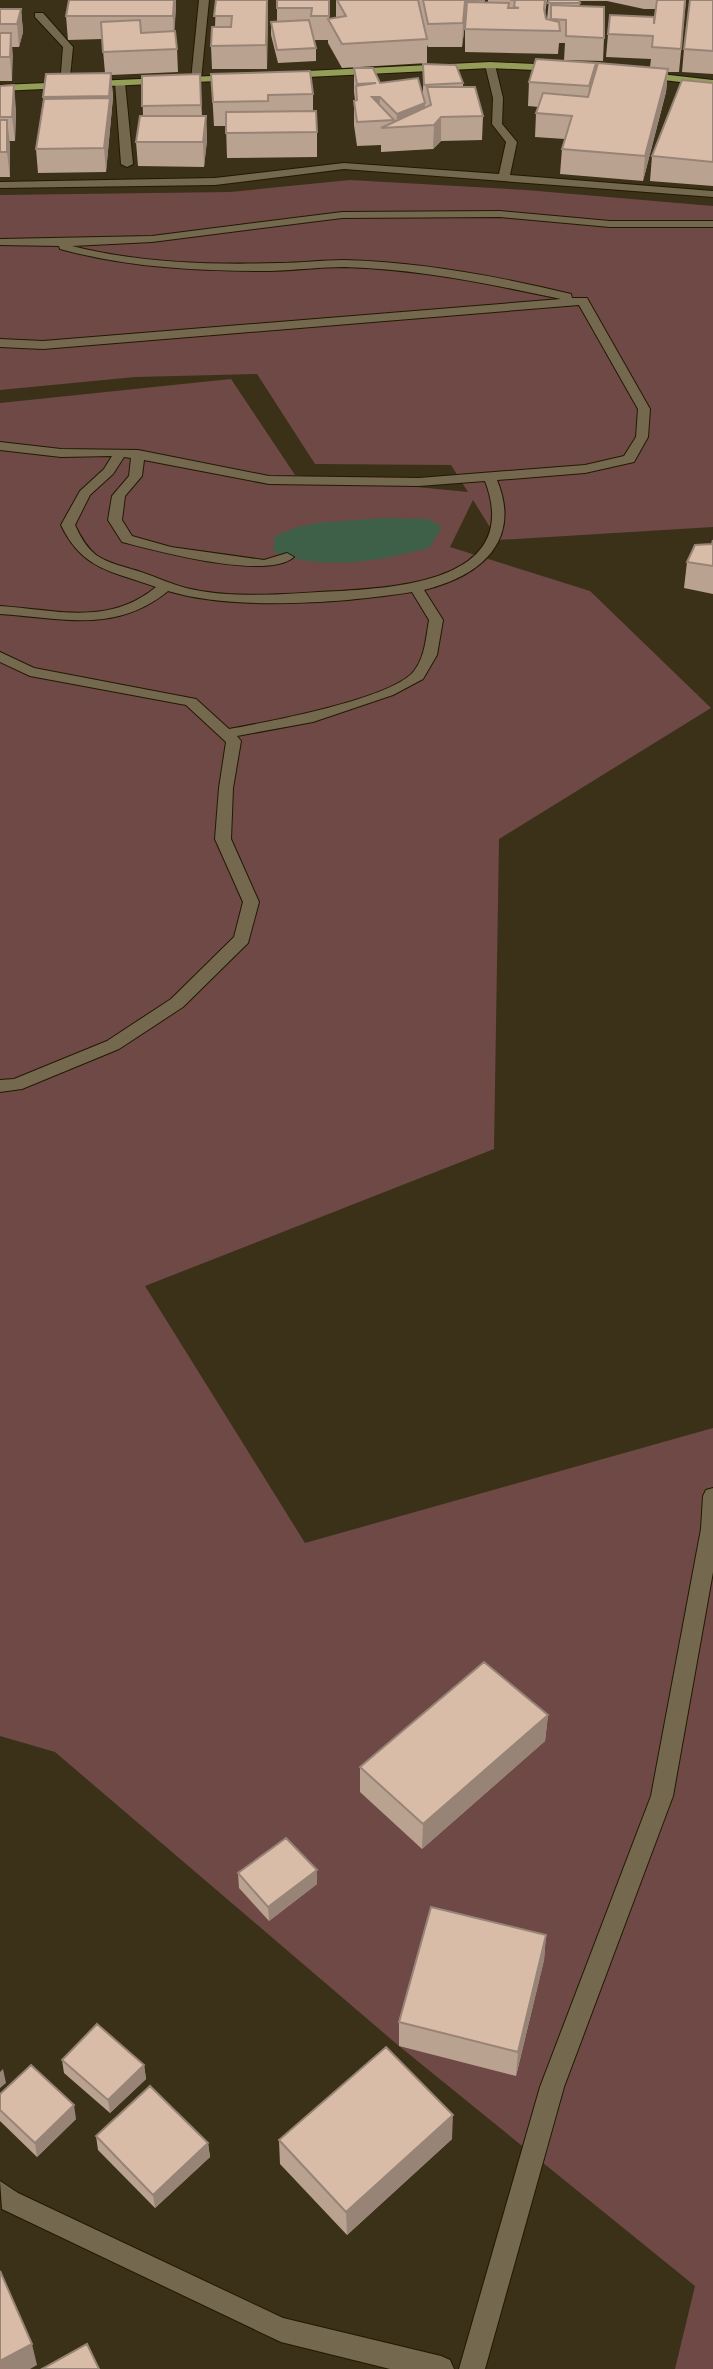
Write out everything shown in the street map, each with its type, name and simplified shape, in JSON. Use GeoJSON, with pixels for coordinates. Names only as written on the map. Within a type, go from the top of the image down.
{"type":"FeatureCollection","features":[{"type":"Feature","properties":{"kind":"main road"},"geometry":{"type":"LineString","coordinates":[[276,76],[490,65],[565,68]]}},
{"type":"Feature","properties":{"kind":"main road"},"geometry":{"type":"LineString","coordinates":[[632,74],[713,83]]}},
{"type":"Feature","properties":{"kind":"main road"},"geometry":{"type":"LineString","coordinates":[[0,88],[250,77]]}},
{"type":"Feature","properties":{"kind":"street"},"geometry":{"type":"LineString","coordinates":[[196,80],[204,0]]}},
{"type":"Feature","properties":{"kind":"street"},"geometry":{"type":"LineString","coordinates":[[39,15],[68,47],[65,85]]}},
{"type":"Feature","properties":{"kind":"street"},"geometry":{"type":"LineString","coordinates":[[490,65],[498,98],[497,124],[512,142],[504,178]]}},
{"type":"Feature","properties":{"kind":"street"},"geometry":{"type":"LineString","coordinates":[[120,83],[127,164]]}},
{"type":"Feature","properties":{"kind":"street"},"geometry":{"type":"LineString","coordinates":[[0,186],[195,185],[303,174],[344,166],[713,194]]}},
{"type":"Feature","properties":{"kind":"street"},"geometry":{"type":"LineString","coordinates":[[0,242],[152,239],[342,215],[500,214],[610,224],[713,224]]}},
{"type":"Feature","properties":{"kind":"street"},"geometry":{"type":"LineString","coordinates":[[0,256],[52,243],[96,257],[166,263],[271,267],[346,264],[416,269],[509,284],[583,301],[644,409],[642,437],[629,459],[585,469],[490,478],[419,482],[269,480],[138,454],[61,453],[0,446]]}},
{"type":"Feature","properties":{"kind":"street"},"geometry":{"type":"LineString","coordinates":[[0,343],[43,345],[583,301]]}},
{"type":"Feature","properties":{"kind":"street"},"geometry":{"type":"LineString","coordinates":[[120,452],[110,474],[91,486],[68,525],[76,543],[96,561],[197,594],[276,599],[364,593],[435,583],[471,564],[499,529],[499,515],[490,478]]}},
{"type":"Feature","properties":{"kind":"street"},"geometry":{"type":"LineString","coordinates":[[138,454],[135,476],[120,496],[116,520],[127,540],[170,551],[265,564],[287,557]]}},
{"type":"Feature","properties":{"kind":"street"},"geometry":{"type":"LineString","coordinates":[[0,610],[36,611],[69,618],[116,617],[139,608],[166,586]]}},
{"type":"Feature","properties":{"kind":"street"},"geometry":{"type":"LineString","coordinates":[[226,734],[308,719],[388,692],[418,676],[430,655],[436,620],[415,586]]}},
{"type":"Feature","properties":{"kind":"street"},"geometry":{"type":"LineString","coordinates":[[0,656],[30,672],[99,682],[191,702],[234,741],[226,788],[223,839],[251,902],[242,939],[177,1003],[113,1045],[16,1085],[0,1086]]}},
{"type":"Feature","properties":{"kind":"street"},"geometry":{"type":"LineString","coordinates":[[472,2369],[552,2087],[662,1796],[708,1542],[713,1496]]}},
{"type":"Feature","properties":{"kind":"street"},"geometry":{"type":"LineString","coordinates":[[0,2193],[10,2201],[281,2330],[440,2369]]}},
{"type":"Feature","properties":{"kind":"shaded area"},"geometry":{"type":"Polygon","coordinates":[[[350,180],[526,190],[713,206],[713,527],[498,540],[473,500],[450,547],[590,591],[711,708],[499,839],[494,1149],[145,1286],[305,1543],[713,1428],[713,2369],[675,2369],[695,2286],[399,2046],[55,1752],[0,1736],[0,403],[231,379],[295,475],[468,492],[451,465],[315,464],[257,374],[135,377],[0,390],[0,195],[230,192],[350,180]]]}},
{"type":"Feature","properties":{"kind":"shaded area"},"geometry":{"type":"Polygon","coordinates":[[[382,518],[429,519],[442,527],[429,548],[371,560],[331,563],[291,557],[273,551],[275,536],[297,527],[382,518]]]}},
{"type":"Feature","properties":{"kind":"building"},"geometry":{"type":"Polygon","coordinates":[[[69,0],[174,0],[173,16],[66,16],[69,0]]]}},
{"type":"Feature","properties":{"kind":"building"},"geometry":{"type":"Polygon","coordinates":[[[216,0],[267,0],[266,45],[211,46],[212,27],[231,27],[232,16],[214,16],[216,0]]]}},
{"type":"Feature","properties":{"kind":"building"},"geometry":{"type":"Polygon","coordinates":[[[277,0],[329,0],[329,16],[311,16],[312,8],[277,8],[277,0]]]}},
{"type":"Feature","properties":{"kind":"building"},"geometry":{"type":"Polygon","coordinates":[[[337,0],[418,0],[427,39],[342,44],[328,19],[346,16],[337,0]]]}},
{"type":"Feature","properties":{"kind":"building"},"geometry":{"type":"Polygon","coordinates":[[[423,0],[484,0],[465,1],[463,23],[428,24],[423,0]]]}},
{"type":"Feature","properties":{"kind":"building"},"geometry":{"type":"Polygon","coordinates":[[[515,0],[545,0],[546,19],[559,22],[560,31],[465,29],[467,2],[509,3],[508,8],[519,8],[514,7],[515,0]]]}},
{"type":"Feature","properties":{"kind":"building"},"geometry":{"type":"Polygon","coordinates":[[[549,0],[579,0],[580,3],[548,3],[549,0]]]}},
{"type":"Feature","properties":{"kind":"building"},"geometry":{"type":"Polygon","coordinates":[[[657,0],[685,0],[681,49],[652,47],[653,36],[608,34],[610,15],[654,17],[654,24],[657,0]]]}},
{"type":"Feature","properties":{"kind":"building"},"geometry":{"type":"Polygon","coordinates":[[[690,0],[713,0],[713,51],[684,49],[690,0]]]}},
{"type":"Feature","properties":{"kind":"building"},"geometry":{"type":"Polygon","coordinates":[[[551,5],[604,7],[604,38],[566,36],[566,20],[551,19],[551,5]]]}},
{"type":"Feature","properties":{"kind":"building"},"geometry":{"type":"Polygon","coordinates":[[[0,9],[21,9],[17,24],[0,24],[0,9]]]}},
{"type":"Feature","properties":{"kind":"building"},"geometry":{"type":"Polygon","coordinates":[[[140,20],[141,33],[175,31],[177,49],[103,52],[101,22],[140,20]]]}},
{"type":"Feature","properties":{"kind":"building"},"geometry":{"type":"Polygon","coordinates":[[[309,20],[316,48],[277,50],[271,22],[309,20]]]}},
{"type":"Feature","properties":{"kind":"building"},"geometry":{"type":"Polygon","coordinates":[[[0,33],[11,33],[10,57],[0,57],[0,33]]]}},
{"type":"Feature","properties":{"kind":"building"},"geometry":{"type":"Polygon","coordinates":[[[536,59],[596,63],[589,86],[529,82],[536,59]]]}},
{"type":"Feature","properties":{"kind":"building"},"geometry":{"type":"Polygon","coordinates":[[[598,63],[668,69],[645,156],[562,149],[572,116],[536,113],[543,93],[588,97],[598,63]]]}},
{"type":"Feature","properties":{"kind":"building"},"geometry":{"type":"Polygon","coordinates":[[[423,64],[456,65],[463,83],[424,85],[423,64]]]}},
{"type":"Feature","properties":{"kind":"building"},"geometry":{"type":"Polygon","coordinates":[[[354,68],[373,68],[380,83],[418,78],[425,103],[397,114],[380,97],[372,97],[394,120],[357,122],[354,101],[357,100],[356,86],[376,83],[357,84],[354,68]]]}},
{"type":"Feature","properties":{"kind":"building"},"geometry":{"type":"Polygon","coordinates":[[[310,71],[313,94],[268,95],[268,101],[213,102],[211,74],[310,71]]]}},
{"type":"Feature","properties":{"kind":"building"},"geometry":{"type":"Polygon","coordinates":[[[111,73],[109,96],[43,97],[46,74],[111,73]]]}},
{"type":"Feature","properties":{"kind":"building"},"geometry":{"type":"Polygon","coordinates":[[[200,74],[201,105],[142,106],[142,76],[200,74]]]}},
{"type":"Feature","properties":{"kind":"building"},"geometry":{"type":"Polygon","coordinates":[[[682,80],[713,83],[713,162],[652,156],[682,80]]]}},
{"type":"Feature","properties":{"kind":"building"},"geometry":{"type":"Polygon","coordinates":[[[14,85],[12,117],[0,117],[0,86],[14,85]]]}},
{"type":"Feature","properties":{"kind":"building"},"geometry":{"type":"Polygon","coordinates":[[[427,87],[475,87],[483,116],[441,117],[434,125],[381,128],[431,105],[427,87]]]}},
{"type":"Feature","properties":{"kind":"building"},"geometry":{"type":"Polygon","coordinates":[[[110,98],[104,148],[36,149],[44,99],[110,98]]]}},
{"type":"Feature","properties":{"kind":"building"},"geometry":{"type":"Polygon","coordinates":[[[316,111],[317,132],[226,133],[226,112],[316,111]]]}},
{"type":"Feature","properties":{"kind":"building"},"geometry":{"type":"Polygon","coordinates":[[[140,116],[206,116],[203,142],[136,142],[140,116]]]}},
{"type":"Feature","properties":{"kind":"building"},"geometry":{"type":"Polygon","coordinates":[[[0,120],[7,120],[7,152],[0,152],[0,120]]]}},
{"type":"Feature","properties":{"kind":"building"},"geometry":{"type":"Polygon","coordinates":[[[713,540],[713,566],[687,562],[695,545],[712,544],[713,540]]]}},
{"type":"Feature","properties":{"kind":"building"},"geometry":{"type":"Polygon","coordinates":[[[484,1662],[548,1715],[423,1824],[360,1767],[484,1662]]]}},
{"type":"Feature","properties":{"kind":"building"},"geometry":{"type":"Polygon","coordinates":[[[286,1838],[317,1870],[268,1907],[238,1873],[286,1838]]]}},
{"type":"Feature","properties":{"kind":"building"},"geometry":{"type":"Polygon","coordinates":[[[431,1907],[546,1935],[518,2052],[399,2022],[431,1907]]]}},
{"type":"Feature","properties":{"kind":"building"},"geometry":{"type":"Polygon","coordinates":[[[97,2024],[144,2065],[108,2100],[62,2060],[97,2024]]]}},
{"type":"Feature","properties":{"kind":"building"},"geometry":{"type":"Polygon","coordinates":[[[386,2047],[453,2115],[346,2212],[279,2140],[386,2047]]]}},
{"type":"Feature","properties":{"kind":"building"},"geometry":{"type":"Polygon","coordinates":[[[31,2065],[74,2105],[35,2143],[0,2110],[0,2094],[31,2065]]]}},
{"type":"Feature","properties":{"kind":"building"},"geometry":{"type":"Polygon","coordinates":[[[150,2086],[208,2143],[153,2195],[96,2136],[150,2086]]]}},
{"type":"Feature","properties":{"kind":"building"},"geometry":{"type":"Polygon","coordinates":[[[0,2271],[32,2344],[0,2361],[0,2271]]]}},
{"type":"Feature","properties":{"kind":"building"},"geometry":{"type":"Polygon","coordinates":[[[87,2344],[99,2369],[42,2369],[87,2344]]]}}]}
